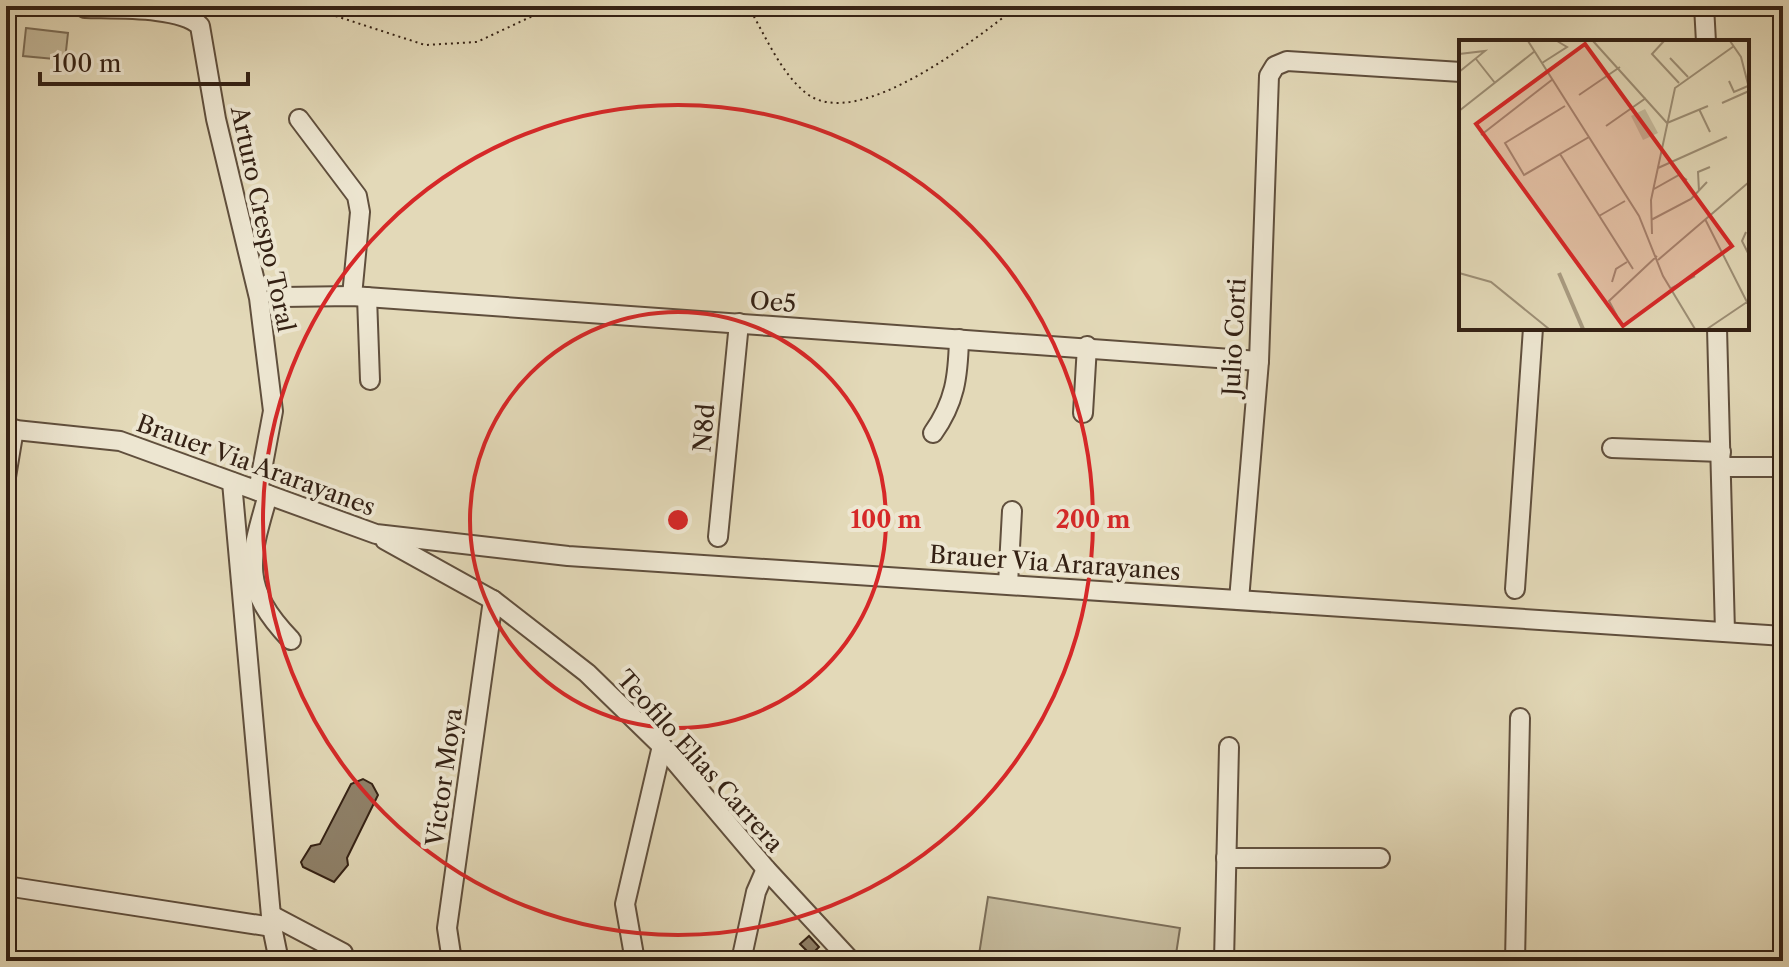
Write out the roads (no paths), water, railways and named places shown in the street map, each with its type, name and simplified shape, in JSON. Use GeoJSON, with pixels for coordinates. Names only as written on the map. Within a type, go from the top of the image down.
{"type":"FeatureCollection","features":[{"type":"Feature","properties":{"kind":"street"},"geometry":{"type":"LineString","coordinates":[[1704,6],[1706,40]]}},
{"type":"Feature","properties":{"kind":"street","name":"Arturo Crespo Toral"},"geometry":{"type":"LineString","coordinates":[[85,8],[176,14],[191,18],[200,26],[216,119],[259,298],[273,411],[263,493]]}},
{"type":"Feature","properties":{"kind":"street","name":"Julio Corti"},"geometry":{"type":"LineString","coordinates":[[1239,600],[1259,361],[1269,76],[1275,66],[1287,61],[1459,72]]}},
{"type":"Feature","properties":{"kind":"street"},"geometry":{"type":"LineString","coordinates":[[299,119],[357,196],[360,212],[360,296],[370,380]]}},
{"type":"Feature","properties":{"kind":"street","name":"Oe5"},"geometry":{"type":"LineString","coordinates":[[283,297],[360,296],[1087,346],[1259,361]]}},
{"type":"Feature","properties":{"kind":"street","name":"N8d"},"geometry":{"type":"LineString","coordinates":[[718,537],[739,323]]}},
{"type":"Feature","properties":{"kind":"street"},"geometry":{"type":"LineString","coordinates":[[1515,589],[1533,330]]}},
{"type":"Feature","properties":{"kind":"street"},"geometry":{"type":"LineString","coordinates":[[1717,330],[1725,632]]}},
{"type":"Feature","properties":{"kind":"street"},"geometry":{"type":"LineString","coordinates":[[933,433],[949,411],[958,383],[959,339]]}},
{"type":"Feature","properties":{"kind":"street"},"geometry":{"type":"LineString","coordinates":[[1083,413],[1087,346]]}},
{"type":"Feature","properties":{"kind":"street"},"geometry":{"type":"LineString","coordinates":[[6,477],[10,429]]}},
{"type":"Feature","properties":{"kind":"street","name":"Brauer Via Ararayanes"},"geometry":{"type":"LineString","coordinates":[[10,429],[120,441],[376,534],[568,556],[1783,636]]}},
{"type":"Feature","properties":{"kind":"street"},"geometry":{"type":"LineString","coordinates":[[1612,448],[1783,467]]}},
{"type":"Feature","properties":{"kind":"street"},"geometry":{"type":"LineString","coordinates":[[232,482],[272,921],[279,961]]}},
{"type":"Feature","properties":{"kind":"street"},"geometry":{"type":"LineString","coordinates":[[263,493],[251,554],[251,571],[271,620],[291,640]]}},
{"type":"Feature","properties":{"kind":"street"},"geometry":{"type":"LineString","coordinates":[[1008,584],[1012,511]]}},
{"type":"Feature","properties":{"kind":"street","name":"Teofilo Elias Carrera"},"geometry":{"type":"LineString","coordinates":[[376,534],[493,600],[587,673],[662,746],[766,869],[851,961]]}},
{"type":"Feature","properties":{"kind":"street","name":"Victor Moya"},"geometry":{"type":"LineString","coordinates":[[452,961],[447,928],[493,600]]}},
{"type":"Feature","properties":{"kind":"street"},"geometry":{"type":"LineString","coordinates":[[1515,961],[1520,718]]}},
{"type":"Feature","properties":{"kind":"street"},"geometry":{"type":"LineString","coordinates":[[635,961],[625,904],[662,746]]}},
{"type":"Feature","properties":{"kind":"street"},"geometry":{"type":"LineString","coordinates":[[1224,961],[1229,747]]}},
{"type":"Feature","properties":{"kind":"street"},"geometry":{"type":"LineString","coordinates":[[1226,858],[1380,858]]}},
{"type":"Feature","properties":{"kind":"street"},"geometry":{"type":"LineString","coordinates":[[741,961],[756,892],[766,869]]}},
{"type":"Feature","properties":{"kind":"street"},"geometry":{"type":"LineString","coordinates":[[6,886],[272,921],[343,953]]}}]}
